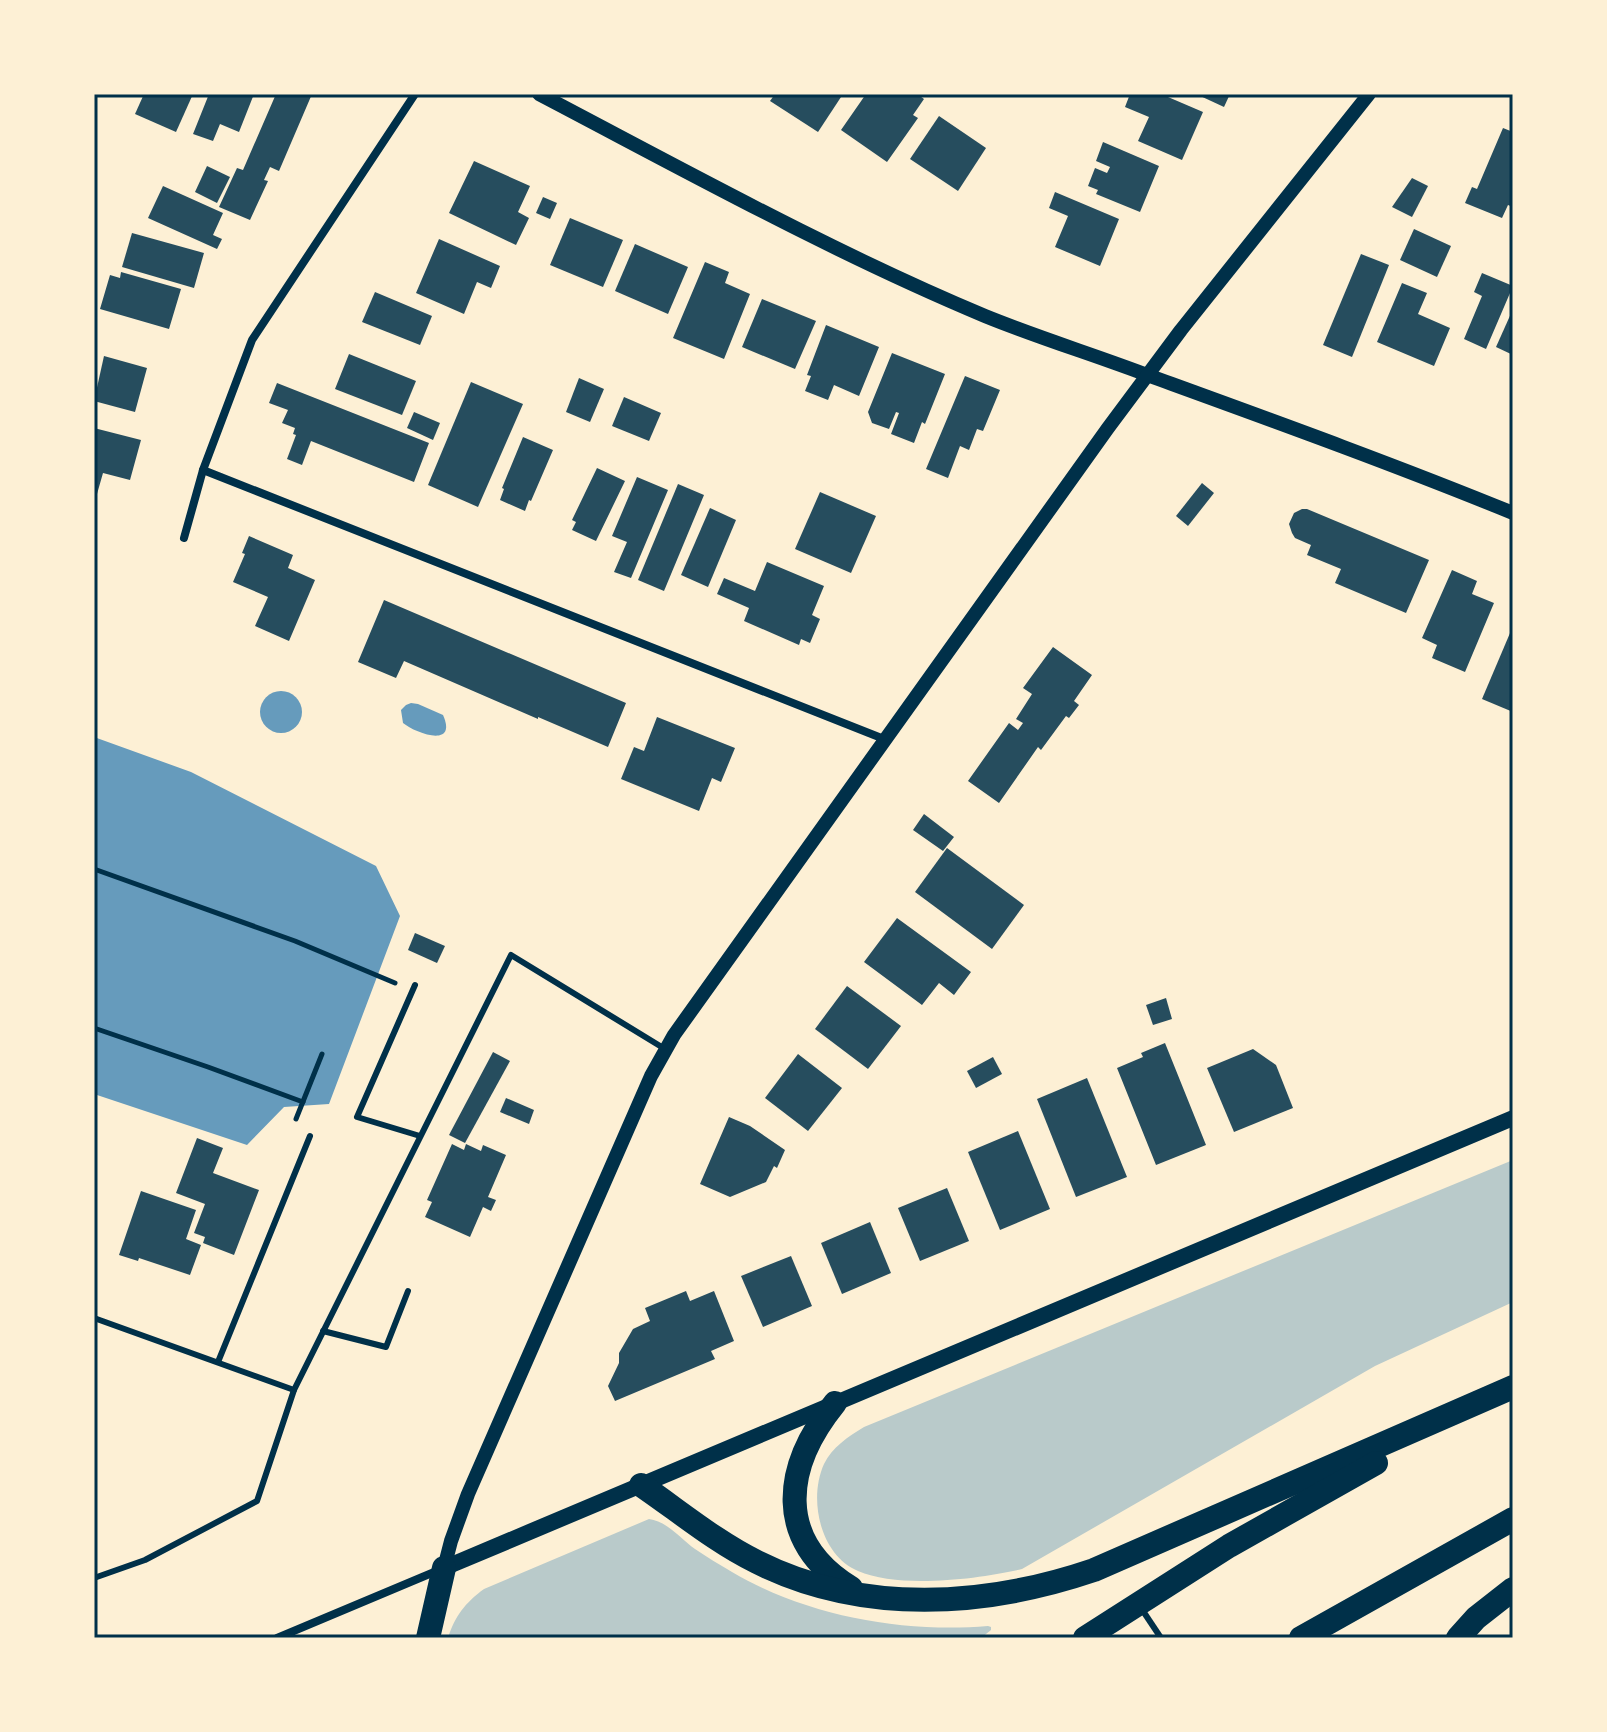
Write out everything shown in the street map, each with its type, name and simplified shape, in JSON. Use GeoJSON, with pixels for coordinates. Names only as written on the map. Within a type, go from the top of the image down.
{"type":"FeatureCollection","features":[{"type":"Feature","properties":{"kind":"highway"},"geometry":{"type":"LineString","coordinates":[[641,1485],[721,1542],[791,1577],[827,1588],[880,1598],[945,1600],[993,1596],[1082,1575],[1513,1390]]}},
{"type":"Feature","properties":{"kind":"highway"},"geometry":{"type":"LineString","coordinates":[[1085,1638],[1229,1546],[1513,1390]]}},
{"type":"Feature","properties":{"kind":"highway"},"geometry":{"type":"LineString","coordinates":[[835,1403],[813,1433],[800,1465],[794,1493],[797,1519],[806,1543],[820,1565],[853,1589],[880,1598]]}},
{"type":"Feature","properties":{"kind":"highway"},"geometry":{"type":"LineString","coordinates":[[1301,1638],[1513,1519]]}},
{"type":"Feature","properties":{"kind":"highway"},"geometry":{"type":"LineString","coordinates":[[428,1638],[444,1568]]}},
{"type":"Feature","properties":{"kind":"highway"},"geometry":{"type":"LineString","coordinates":[[1458,1638],[1488,1607],[1513,1589]]}},
{"type":"Feature","properties":{"kind":"main road"},"geometry":{"type":"LineString","coordinates":[[444,1568],[1513,1118]]}},
{"type":"Feature","properties":{"kind":"street"},"geometry":{"type":"LineString","coordinates":[[184,538],[203,470],[252,340],[415,94]]}},
{"type":"Feature","properties":{"kind":"street"},"geometry":{"type":"LineString","coordinates":[[539,94],[772,216],[1007,325],[1422,476],[1513,513]]}},
{"type":"Feature","properties":{"kind":"street"},"geometry":{"type":"LineString","coordinates":[[277,1638],[444,1568],[468,1494],[665,1049],[1147,374],[1369,94]]}},
{"type":"Feature","properties":{"kind":"street"},"geometry":{"type":"LineString","coordinates":[[203,470],[884,739]]}},
{"type":"Feature","properties":{"kind":"lane"},"geometry":{"type":"LineString","coordinates":[[94,1578],[145,1560],[257,1501],[294,1390],[511,955],[665,1049]]}},
{"type":"Feature","properties":{"kind":"lane"},"geometry":{"type":"LineString","coordinates":[[415,985],[357,1117],[420,1136]]}},
{"type":"Feature","properties":{"kind":"lane"},"geometry":{"type":"LineString","coordinates":[[218,1362],[310,1136]]}},
{"type":"Feature","properties":{"kind":"lane"},"geometry":{"type":"LineString","coordinates":[[323,1331],[386,1347],[408,1291]]}},
{"type":"Feature","properties":{"kind":"lane"},"geometry":{"type":"LineString","coordinates":[[94,1318],[294,1390]]}},
{"type":"Feature","properties":{"kind":"lane"},"geometry":{"type":"LineString","coordinates":[[1138,1603],[1161,1638]]}},
{"type":"Feature","properties":{"kind":"path"},"geometry":{"type":"LineString","coordinates":[[94,869],[295,941],[396,983]]}},
{"type":"Feature","properties":{"kind":"path"},"geometry":{"type":"LineString","coordinates":[[94,1028],[303,1102]]}},
{"type":"Feature","properties":{"kind":"path"},"geometry":{"type":"LineString","coordinates":[[296,1119],[322,1054]]}},
{"type":"Feature","properties":{"kind":"shaded area"},"geometry":{"type":"Polygon","coordinates":[[[1513,1160],[1513,1302],[1375,1366],[1022,1569],[962,1579],[895,1580],[858,1571],[834,1552],[826,1539],[818,1509],[819,1478],[827,1458],[836,1447],[864,1427],[1513,1160]]]}},
{"type":"Feature","properties":{"kind":"shaded area"},"geometry":{"type":"Polygon","coordinates":[[[649,1519],[668,1527],[695,1549],[732,1572],[792,1600],[889,1624],[988,1626],[991,1630],[981,1638],[448,1638],[462,1610],[484,1589],[649,1519]]]}},
{"type":"Feature","properties":{"kind":"water"},"geometry":{"type":"Polygon","coordinates":[[[281,691],[296,697],[302,712],[296,727],[281,733],[266,727],[260,712],[266,697],[281,691]]]}},
{"type":"Feature","properties":{"kind":"water"},"geometry":{"type":"Polygon","coordinates":[[[411,703],[443,715],[445,732],[433,736],[403,723],[401,710],[411,703]]]}},
{"type":"Feature","properties":{"kind":"water"},"geometry":{"type":"Polygon","coordinates":[[[94,737],[191,772],[376,866],[400,916],[329,1104],[284,1107],[247,1145],[94,1094],[94,737]]]}},
{"type":"Feature","properties":{"kind":"building"},"geometry":{"type":"Polygon","coordinates":[[[144,94],[193,94],[176,132],[135,114],[144,94]]]}},
{"type":"Feature","properties":{"kind":"building"},"geometry":{"type":"Polygon","coordinates":[[[209,94],[254,94],[239,132],[220,124],[213,141],[193,134],[209,94]]]}},
{"type":"Feature","properties":{"kind":"building"},"geometry":{"type":"Polygon","coordinates":[[[276,94],[312,94],[279,171],[270,167],[264,180],[268,181],[250,220],[219,207],[237,168],[243,170],[276,94]]]}},
{"type":"Feature","properties":{"kind":"building"},"geometry":{"type":"Polygon","coordinates":[[[775,94],[843,94],[818,132],[770,101],[775,94]]]}},
{"type":"Feature","properties":{"kind":"building"},"geometry":{"type":"Polygon","coordinates":[[[866,94],[917,94],[924,99],[913,115],[918,118],[887,162],[841,130],[866,94]]]}},
{"type":"Feature","properties":{"kind":"building"},"geometry":{"type":"Polygon","coordinates":[[[1130,94],[1161,94],[1203,112],[1182,160],[1138,141],[1149,117],[1125,107],[1130,94]]]}},
{"type":"Feature","properties":{"kind":"building"},"geometry":{"type":"Polygon","coordinates":[[[1196,94],[1230,94],[1224,107],[1196,94]]]}},
{"type":"Feature","properties":{"kind":"building"},"geometry":{"type":"Polygon","coordinates":[[[939,116],[986,148],[958,191],[910,159],[939,116]]]}},
{"type":"Feature","properties":{"kind":"building"},"geometry":{"type":"Polygon","coordinates":[[[1503,128],[1513,132],[1513,207],[1508,205],[1502,218],[1465,203],[1472,187],[1477,189],[1503,128]]]}},
{"type":"Feature","properties":{"kind":"building"},"geometry":{"type":"Polygon","coordinates":[[[1103,142],[1159,166],[1140,212],[1096,194],[1098,190],[1088,186],[1095,168],[1107,173],[1110,167],[1096,161],[1103,142]]]}},
{"type":"Feature","properties":{"kind":"building"},"geometry":{"type":"Polygon","coordinates":[[[474,161],[530,186],[518,212],[529,218],[516,245],[449,213],[474,161]]]}},
{"type":"Feature","properties":{"kind":"building"},"geometry":{"type":"Polygon","coordinates":[[[207,166],[230,177],[217,203],[195,192],[207,166]]]}},
{"type":"Feature","properties":{"kind":"building"},"geometry":{"type":"Polygon","coordinates":[[[1412,178],[1428,186],[1412,217],[1392,207],[1412,178]]]}},
{"type":"Feature","properties":{"kind":"building"},"geometry":{"type":"Polygon","coordinates":[[[163,186],[223,213],[213,235],[222,239],[217,249],[148,218],[163,186]]]}},
{"type":"Feature","properties":{"kind":"building"},"geometry":{"type":"Polygon","coordinates":[[[1055,192],[1119,219],[1100,266],[1055,247],[1068,216],[1049,208],[1055,192]]]}},
{"type":"Feature","properties":{"kind":"building"},"geometry":{"type":"Polygon","coordinates":[[[543,197],[557,203],[550,219],[536,213],[543,197]]]}},
{"type":"Feature","properties":{"kind":"building"},"geometry":{"type":"Polygon","coordinates":[[[570,218],[623,240],[603,287],[550,265],[570,218]]]}},
{"type":"Feature","properties":{"kind":"building"},"geometry":{"type":"Polygon","coordinates":[[[1414,229],[1451,246],[1437,277],[1400,260],[1414,229]]]}},
{"type":"Feature","properties":{"kind":"building"},"geometry":{"type":"Polygon","coordinates":[[[132,233],[204,253],[194,288],[122,267],[132,233]]]}},
{"type":"Feature","properties":{"kind":"building"},"geometry":{"type":"Polygon","coordinates":[[[439,239],[500,266],[491,288],[477,282],[464,314],[416,293],[439,239]]]}},
{"type":"Feature","properties":{"kind":"building"},"geometry":{"type":"Polygon","coordinates":[[[635,244],[688,267],[668,314],[615,291],[635,244]]]}},
{"type":"Feature","properties":{"kind":"building"},"geometry":{"type":"Polygon","coordinates":[[[1361,254],[1389,265],[1352,357],[1323,345],[1361,254]]]}},
{"type":"Feature","properties":{"kind":"building"},"geometry":{"type":"Polygon","coordinates":[[[705,262],[729,272],[725,283],[750,294],[724,359],[673,338],[705,262]]]}},
{"type":"Feature","properties":{"kind":"building"},"geometry":{"type":"Polygon","coordinates":[[[121,272],[181,289],[169,329],[100,309],[110,275],[120,278],[121,272]]]}},
{"type":"Feature","properties":{"kind":"building"},"geometry":{"type":"Polygon","coordinates":[[[1482,273],[1513,286],[1486,349],[1464,339],[1482,296],[1474,292],[1482,273]]]}},
{"type":"Feature","properties":{"kind":"building"},"geometry":{"type":"Polygon","coordinates":[[[1402,283],[1427,293],[1418,314],[1450,328],[1434,366],[1377,342],[1402,283]]]}},
{"type":"Feature","properties":{"kind":"building"},"geometry":{"type":"Polygon","coordinates":[[[375,292],[432,316],[420,345],[362,322],[375,292]]]}},
{"type":"Feature","properties":{"kind":"building"},"geometry":{"type":"Polygon","coordinates":[[[762,299],[816,321],[795,369],[742,347],[762,299]]]}},
{"type":"Feature","properties":{"kind":"building"},"geometry":{"type":"Polygon","coordinates":[[[1513,309],[1513,355],[1496,347],[1513,309]]]}},
{"type":"Feature","properties":{"kind":"building"},"geometry":{"type":"Polygon","coordinates":[[[826,325],[879,347],[859,396],[834,385],[828,400],[805,391],[811,376],[807,375],[826,325]]]}},
{"type":"Feature","properties":{"kind":"building"},"geometry":{"type":"Polygon","coordinates":[[[892,353],[945,374],[914,443],[891,434],[899,413],[896,412],[889,429],[872,423],[868,412],[892,353]]]}},
{"type":"Feature","properties":{"kind":"building"},"geometry":{"type":"Polygon","coordinates":[[[349,354],[416,381],[402,415],[335,389],[349,354]]]}},
{"type":"Feature","properties":{"kind":"building"},"geometry":{"type":"Polygon","coordinates":[[[104,356],[147,368],[135,412],[94,401],[104,356]]]}},
{"type":"Feature","properties":{"kind":"building"},"geometry":{"type":"Polygon","coordinates":[[[965,376],[1000,390],[983,431],[977,429],[969,450],[960,446],[948,478],[926,469],[965,376]]]}},
{"type":"Feature","properties":{"kind":"building"},"geometry":{"type":"Polygon","coordinates":[[[579,378],[604,389],[590,422],[566,412],[579,378]]]}},
{"type":"Feature","properties":{"kind":"building"},"geometry":{"type":"Polygon","coordinates":[[[471,382],[523,404],[478,507],[428,485],[471,382]]]}},
{"type":"Feature","properties":{"kind":"building"},"geometry":{"type":"Polygon","coordinates":[[[277,383],[429,443],[414,482],[311,441],[302,465],[287,459],[296,435],[293,434],[295,428],[282,423],[288,410],[269,403],[277,383]]]}},
{"type":"Feature","properties":{"kind":"building"},"geometry":{"type":"Polygon","coordinates":[[[624,397],[661,413],[649,441],[612,426],[624,397]]]}},
{"type":"Feature","properties":{"kind":"building"},"geometry":{"type":"Polygon","coordinates":[[[414,412],[440,423],[433,440],[407,428],[414,412]]]}},
{"type":"Feature","properties":{"kind":"building"},"geometry":{"type":"Polygon","coordinates":[[[94,428],[141,440],[130,480],[103,473],[97,494],[94,493],[94,428]]]}},
{"type":"Feature","properties":{"kind":"building"},"geometry":{"type":"Polygon","coordinates":[[[523,437],[553,450],[525,511],[500,500],[523,437]]]}},
{"type":"Feature","properties":{"kind":"building"},"geometry":{"type":"Polygon","coordinates":[[[597,468],[625,481],[596,541],[572,530],[576,522],[572,520],[597,468]]]}},
{"type":"Feature","properties":{"kind":"building"},"geometry":{"type":"Polygon","coordinates":[[[637,477],[668,490],[631,578],[614,572],[627,542],[612,536],[637,477]]]}},
{"type":"Feature","properties":{"kind":"building"},"geometry":{"type":"Polygon","coordinates":[[[1202,483],[1214,493],[1188,526],[1176,516],[1202,483]]]}},
{"type":"Feature","properties":{"kind":"building"},"geometry":{"type":"Polygon","coordinates":[[[678,484],[704,495],[664,591],[638,580],[678,484]]]}},
{"type":"Feature","properties":{"kind":"building"},"geometry":{"type":"Polygon","coordinates":[[[820,492],[876,516],[851,573],[795,549],[820,492]]]}},
{"type":"Feature","properties":{"kind":"building"},"geometry":{"type":"Polygon","coordinates":[[[710,508],[736,520],[708,587],[681,575],[710,508]]]}},
{"type":"Feature","properties":{"kind":"building"},"geometry":{"type":"Polygon","coordinates":[[[1302,509],[1429,560],[1406,613],[1335,583],[1341,569],[1307,555],[1311,545],[1295,538],[1289,524],[1294,513],[1302,509]]]}},
{"type":"Feature","properties":{"kind":"building"},"geometry":{"type":"Polygon","coordinates":[[[249,536],[293,555],[288,568],[315,580],[289,641],[255,626],[268,597],[233,582],[249,536]]]}},
{"type":"Feature","properties":{"kind":"building"},"geometry":{"type":"Polygon","coordinates":[[[767,562],[824,586],[812,615],[820,619],[810,643],[801,639],[799,645],[744,621],[749,608],[717,594],[724,578],[755,591],[767,562]]]}},
{"type":"Feature","properties":{"kind":"building"},"geometry":{"type":"Polygon","coordinates":[[[1452,570],[1477,581],[1472,594],[1494,603],[1465,672],[1432,658],[1437,645],[1422,638],[1452,570]]]}},
{"type":"Feature","properties":{"kind":"building"},"geometry":{"type":"Polygon","coordinates":[[[384,600],[626,703],[608,747],[404,661],[396,678],[358,662],[384,600]]]}},
{"type":"Feature","properties":{"kind":"building"},"geometry":{"type":"Polygon","coordinates":[[[1513,626],[1513,712],[1482,699],[1513,626]]]}},
{"type":"Feature","properties":{"kind":"building"},"geometry":{"type":"Polygon","coordinates":[[[1053,647],[1092,675],[1074,701],[1079,705],[1069,718],[1066,716],[1041,750],[1038,747],[999,803],[968,781],[1009,723],[1018,730],[1023,723],[1016,719],[1032,694],[1023,688],[1053,647]]]}},
{"type":"Feature","properties":{"kind":"building"},"geometry":{"type":"Polygon","coordinates":[[[657,717],[735,748],[721,782],[712,778],[699,811],[621,779],[634,747],[644,751],[657,717]]]}},
{"type":"Feature","properties":{"kind":"building"},"geometry":{"type":"Polygon","coordinates":[[[924,814],[954,837],[943,851],[913,830],[924,814]]]}},
{"type":"Feature","properties":{"kind":"building"},"geometry":{"type":"Polygon","coordinates":[[[947,848],[1024,905],[992,949],[915,892],[947,848]]]}},
{"type":"Feature","properties":{"kind":"building"},"geometry":{"type":"Polygon","coordinates":[[[897,918],[971,972],[954,995],[939,983],[922,1005],[864,962],[897,918]]]}},
{"type":"Feature","properties":{"kind":"building"},"geometry":{"type":"Polygon","coordinates":[[[415,933],[445,946],[437,963],[408,950],[415,933]]]}},
{"type":"Feature","properties":{"kind":"building"},"geometry":{"type":"Polygon","coordinates":[[[847,986],[901,1026],[868,1069],[815,1029],[847,986]]]}},
{"type":"Feature","properties":{"kind":"building"},"geometry":{"type":"Polygon","coordinates":[[[1166,998],[1172,1019],[1153,1025],[1146,1005],[1166,998]]]}},
{"type":"Feature","properties":{"kind":"building"},"geometry":{"type":"Polygon","coordinates":[[[1165,1043],[1206,1145],[1156,1165],[1117,1068],[1165,1043]]]}},
{"type":"Feature","properties":{"kind":"building"},"geometry":{"type":"Polygon","coordinates":[[[1253,1049],[1276,1065],[1293,1108],[1234,1132],[1207,1068],[1253,1049]]]}},
{"type":"Feature","properties":{"kind":"building"},"geometry":{"type":"Polygon","coordinates":[[[493,1052],[510,1061],[465,1143],[449,1135],[493,1052]]]}},
{"type":"Feature","properties":{"kind":"building"},"geometry":{"type":"Polygon","coordinates":[[[798,1054],[842,1088],[808,1131],[765,1098],[798,1054]]]}},
{"type":"Feature","properties":{"kind":"building"},"geometry":{"type":"Polygon","coordinates":[[[993,1057],[1002,1074],[976,1088],[967,1071],[993,1057]]]}},
{"type":"Feature","properties":{"kind":"building"},"geometry":{"type":"Polygon","coordinates":[[[1087,1078],[1127,1177],[1076,1197],[1037,1099],[1087,1078]]]}},
{"type":"Feature","properties":{"kind":"building"},"geometry":{"type":"Polygon","coordinates":[[[506,1098],[534,1110],[529,1124],[500,1112],[506,1098]]]}},
{"type":"Feature","properties":{"kind":"building"},"geometry":{"type":"Polygon","coordinates":[[[729,1117],[750,1126],[785,1150],[766,1182],[730,1197],[700,1184],[729,1117]]]}},
{"type":"Feature","properties":{"kind":"building"},"geometry":{"type":"Polygon","coordinates":[[[1018,1131],[1050,1209],[1000,1230],[968,1152],[1018,1131]]]}},
{"type":"Feature","properties":{"kind":"building"},"geometry":{"type":"Polygon","coordinates":[[[197,1138],[223,1148],[213,1173],[259,1190],[234,1255],[203,1243],[205,1237],[194,1233],[205,1204],[176,1193],[197,1138]]]}},
{"type":"Feature","properties":{"kind":"building"},"geometry":{"type":"Polygon","coordinates":[[[452,1144],[464,1150],[466,1144],[481,1151],[483,1145],[506,1155],[488,1197],[496,1200],[491,1211],[483,1207],[470,1237],[425,1217],[432,1202],[427,1200],[452,1144]]]}},
{"type":"Feature","properties":{"kind":"building"},"geometry":{"type":"Polygon","coordinates":[[[947,1188],[969,1241],[920,1261],[898,1208],[947,1188]]]}},
{"type":"Feature","properties":{"kind":"building"},"geometry":{"type":"Polygon","coordinates":[[[141,1191],[196,1210],[186,1239],[201,1245],[190,1275],[139,1258],[138,1261],[119,1255],[141,1191]]]}},
{"type":"Feature","properties":{"kind":"building"},"geometry":{"type":"Polygon","coordinates":[[[870,1222],[891,1273],[842,1294],[821,1243],[870,1222]]]}},
{"type":"Feature","properties":{"kind":"building"},"geometry":{"type":"Polygon","coordinates":[[[791,1256],[812,1306],[763,1327],[741,1276],[791,1256]]]}},
{"type":"Feature","properties":{"kind":"building"},"geometry":{"type":"Polygon","coordinates":[[[686,1291],[690,1301],[714,1291],[734,1341],[711,1351],[715,1359],[615,1401],[608,1386],[619,1363],[619,1353],[633,1329],[650,1321],[645,1308],[686,1291]]]}}]}
